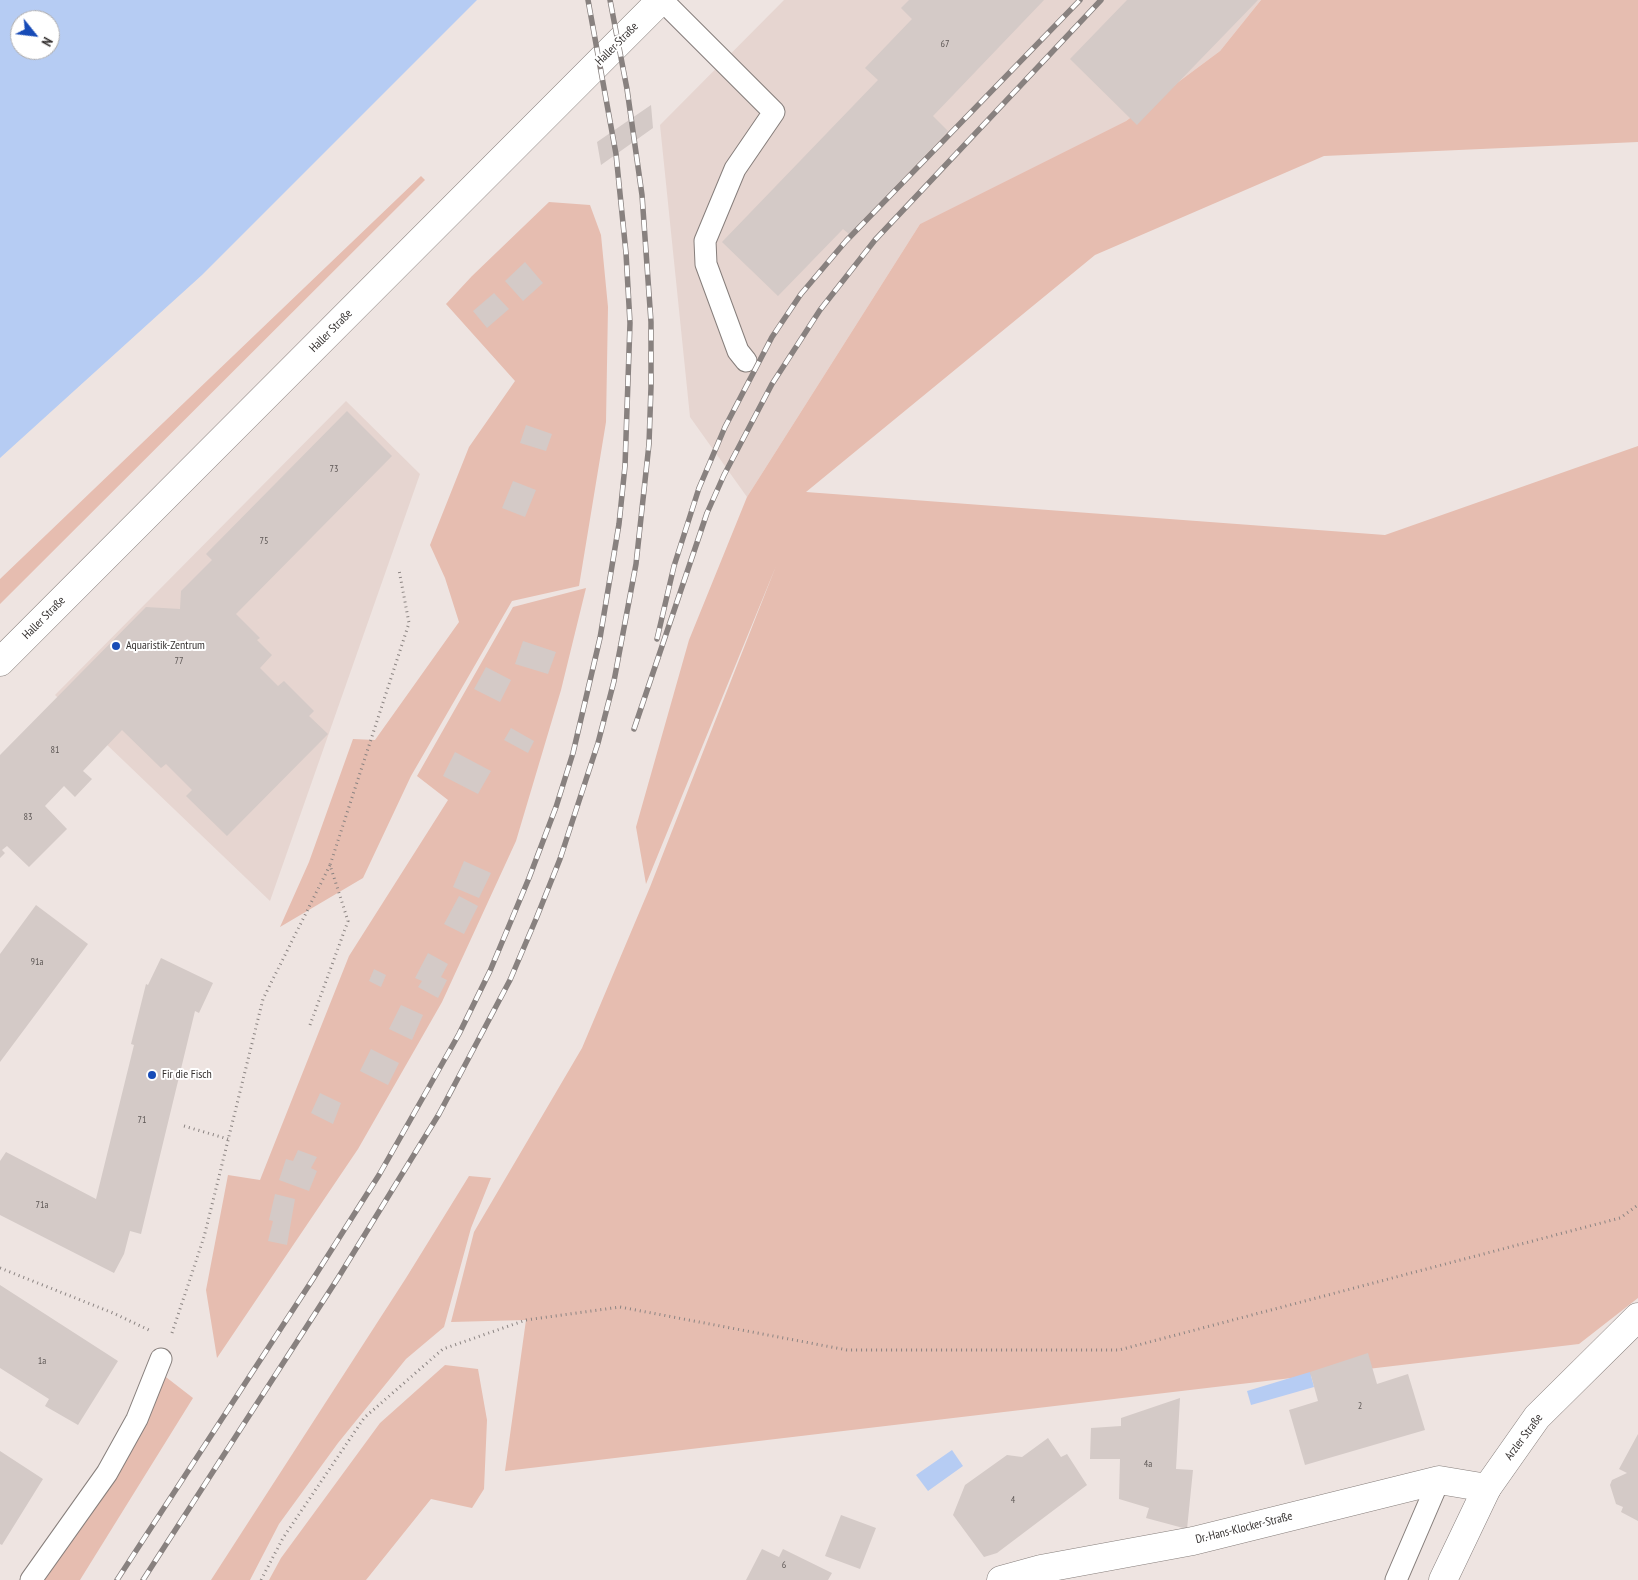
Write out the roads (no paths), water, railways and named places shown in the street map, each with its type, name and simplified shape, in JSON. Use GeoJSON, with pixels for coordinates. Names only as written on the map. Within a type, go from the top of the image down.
{"type":"FeatureCollection","features":[{"type":"Feature","properties":{"kind":"main road","name":"Haller Straße"},"geometry":{"type":"LineString","coordinates":[[0,662],[662,0]]}},
{"type":"Feature","properties":{"kind":"main road","name":"Arzler Straße"},"geometry":{"type":"LineString","coordinates":[[1443,1580],[1487,1488],[1537,1417],[1638,1316]]}},
{"type":"Feature","properties":{"kind":"main road","name":"Dr.-Hans-Klocker-Straße"},"geometry":{"type":"LineString","coordinates":[[1001,1580],[1040,1569],[1193,1541],[1439,1480],[1487,1488]]}},
{"type":"Feature","properties":{"kind":"lane"},"geometry":{"type":"LineString","coordinates":[[662,0],[774,112],[735,169],[705,241],[706,264],[738,351],[746,361]]}},
{"type":"Feature","properties":{"kind":"lane"},"geometry":{"type":"LineString","coordinates":[[30,1580],[107,1472],[137,1419],[161,1359]]}},
{"type":"Feature","properties":{"kind":"lane"},"geometry":{"type":"LineString","coordinates":[[1396,1580],[1439,1480]]}},
{"type":"Feature","properties":{"kind":"water"},"geometry":{"type":"Polygon","coordinates":[[[0,0],[477,0],[202,275],[0,458],[0,0]]]}},
{"type":"Feature","properties":{"kind":"water"},"geometry":{"type":"Polygon","coordinates":[[[1310,1372],[1314,1387],[1251,1405],[1247,1391],[1310,1372]]]}},
{"type":"Feature","properties":{"kind":"water"},"geometry":{"type":"Polygon","coordinates":[[[952,1450],[963,1466],[928,1491],[916,1475],[952,1450]]]}},
{"type":"Feature","properties":{"kind":"railway"},"geometry":{"type":"LineString","coordinates":[[117,1580],[379,1175],[459,1034],[490,971],[529,878],[556,807],[573,753],[600,638],[619,524],[625,466],[630,323],[626,253],[616,154],[588,0]]}},
{"type":"Feature","properties":{"kind":"railway"},"geometry":{"type":"LineString","coordinates":[[143,1580],[338,1278],[439,1114],[510,980],[560,859],[598,743],[614,681],[636,564],[649,444],[651,387],[651,322],[642,195],[627,89],[610,0]]}},
{"type":"Feature","properties":{"kind":"railway"},"geometry":{"type":"LineString","coordinates":[[657,639],[674,566],[699,488],[725,427],[772,337],[801,294],[846,241],[1080,0]]}},
{"type":"Feature","properties":{"kind":"railway"},"geometry":{"type":"LineString","coordinates":[[634,729],[707,513],[724,475],[772,384],[820,310],[875,240],[1101,0]]}},
{"type":"Feature","properties":{"kind":"place","name":"Aquaristik-Zentrum"},"geometry":{"type":"Point","coordinates":[116,646]}},
{"type":"Feature","properties":{"kind":"place","name":"Fir die Fisch"},"geometry":{"type":"Point","coordinates":[152,1075]}}]}
